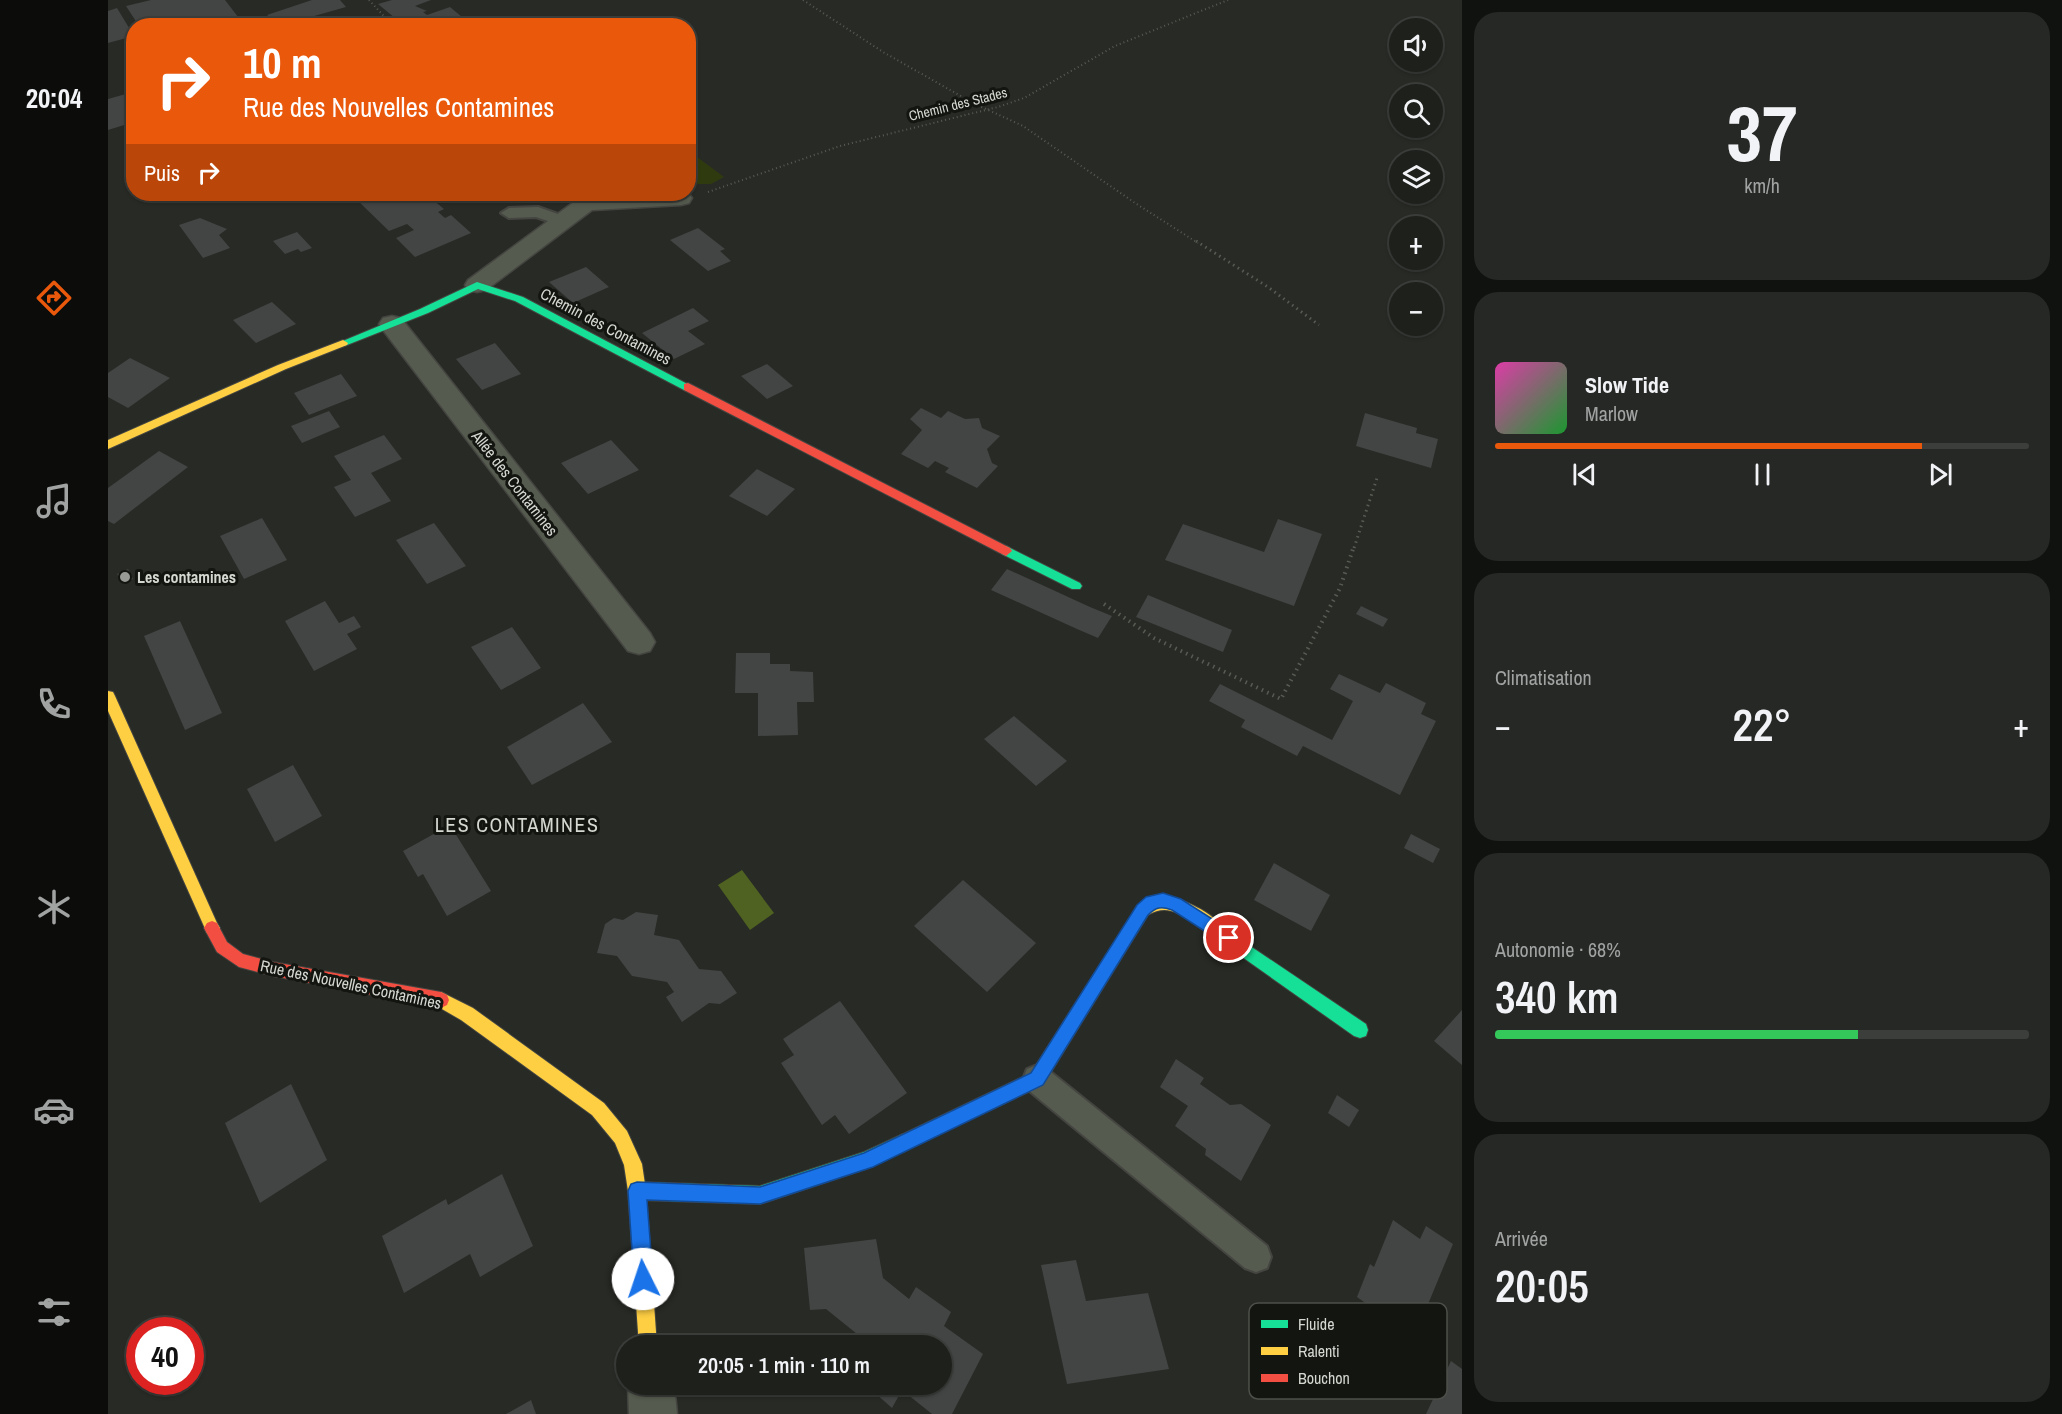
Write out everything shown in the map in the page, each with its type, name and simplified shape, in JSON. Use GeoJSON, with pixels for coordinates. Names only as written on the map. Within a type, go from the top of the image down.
{"type":"FeatureCollection","features":[{"type":"Feature","properties":{"kind":"street"},"geometry":{"type":"LineString","coordinates":[[108,445],[282,367],[450,300],[477,285],[580,206],[594,201]]}},
{"type":"Feature","properties":{"kind":"street","name":"Chemin des Contamines"},"geometry":{"type":"LineString","coordinates":[[477,285],[519,299],[883,490],[1076,585]]}},
{"type":"Feature","properties":{"kind":"street","name":"Allée des Contamines"},"geometry":{"type":"LineString","coordinates":[[392,324],[639,642]]}},
{"type":"Feature","properties":{"kind":"street","name":"Rue des Nouvelles Contamines"},"geometry":{"type":"LineString","coordinates":[[108,696],[222,947],[239,960],[273,969],[442,1000],[468,1014],[598,1109],[621,1137],[633,1164],[647,1335]]}},
{"type":"Feature","properties":{"kind":"street"},"geometry":{"type":"LineString","coordinates":[[637,1191],[760,1196],[866,1160],[1037,1079],[1143,910],[1151,902],[1163,900],[1191,912],[1360,1030]]}},
{"type":"Feature","properties":{"kind":"street"},"geometry":{"type":"LineString","coordinates":[[652,1395],[653,1414]]}},
{"type":"Feature","properties":{"kind":"lane"},"geometry":{"type":"LineString","coordinates":[[509,213],[538,212],[563,221]]}},
{"type":"Feature","properties":{"kind":"lane"},"geometry":{"type":"LineString","coordinates":[[1037,1079],[1256,1257]]}},
{"type":"Feature","properties":{"kind":"path"},"geometry":{"type":"LineString","coordinates":[[369,0],[386,18]]}},
{"type":"Feature","properties":{"kind":"path"},"geometry":{"type":"LineString","coordinates":[[803,0],[884,52],[986,109],[1023,126],[1134,203],[1268,287],[1320,325]]}},
{"type":"Feature","properties":{"kind":"path","name":"Chemin des Stades"},"geometry":{"type":"LineString","coordinates":[[696,194],[719,189],[840,146],[1024,98],[1115,46],[1228,0]]}},
{"type":"Feature","properties":{"kind":"path"},"geometry":{"type":"LineString","coordinates":[[1076,585],[1154,638],[1281,699],[1340,588],[1377,478]]}},
{"type":"Feature","properties":{"kind":"shaded area"},"geometry":{"type":"Polygon","coordinates":[[[696,156],[724,177],[711,184],[696,184],[696,156]]]}},
{"type":"Feature","properties":{"kind":"shaded area"},"geometry":{"type":"Polygon","coordinates":[[[742,870],[774,913],[750,930],[718,885],[742,870]]]}},
{"type":"Feature","properties":{"kind":"building"},"geometry":{"type":"Polygon","coordinates":[[[151,0],[225,0],[239,18],[134,18],[126,6],[151,0]]]}},
{"type":"Feature","properties":{"kind":"building"},"geometry":{"type":"Polygon","coordinates":[[[312,0],[340,0],[346,7],[307,18],[270,18],[267,15],[312,0]]]}},
{"type":"Feature","properties":{"kind":"building"},"geometry":{"type":"Polygon","coordinates":[[[392,0],[431,0],[415,6],[427,11],[423,12],[427,15],[450,7],[462,17],[395,18],[378,4],[392,0]]]}},
{"type":"Feature","properties":{"kind":"building"},"geometry":{"type":"Polygon","coordinates":[[[117,8],[126,23],[126,38],[108,43],[108,11],[117,8]]]}},
{"type":"Feature","properties":{"kind":"building"},"geometry":{"type":"Polygon","coordinates":[[[126,94],[126,124],[108,130],[108,99],[126,94]]]}},
{"type":"Feature","properties":{"kind":"building"},"geometry":{"type":"Polygon","coordinates":[[[358,201],[434,201],[444,209],[438,212],[445,218],[451,215],[471,233],[415,257],[396,238],[414,230],[407,224],[389,231],[358,201]]]}},
{"type":"Feature","properties":{"kind":"building"},"geometry":{"type":"Polygon","coordinates":[[[200,218],[227,229],[219,235],[230,248],[203,258],[179,225],[200,218]]]}},
{"type":"Feature","properties":{"kind":"building"},"geometry":{"type":"Polygon","coordinates":[[[698,228],[725,249],[720,251],[731,261],[708,271],[670,240],[698,228]]]}},
{"type":"Feature","properties":{"kind":"building"},"geometry":{"type":"Polygon","coordinates":[[[297,232],[312,248],[301,252],[298,249],[285,254],[273,241],[297,232]]]}},
{"type":"Feature","properties":{"kind":"building"},"geometry":{"type":"Polygon","coordinates":[[[586,267],[609,287],[573,303],[549,282],[586,267]]]}},
{"type":"Feature","properties":{"kind":"building"},"geometry":{"type":"Polygon","coordinates":[[[272,302],[296,324],[256,343],[233,320],[272,302]]]}},
{"type":"Feature","properties":{"kind":"building"},"geometry":{"type":"Polygon","coordinates":[[[693,308],[709,321],[688,331],[705,344],[674,359],[642,333],[693,308]]]}},
{"type":"Feature","properties":{"kind":"building"},"geometry":{"type":"Polygon","coordinates":[[[495,343],[521,374],[482,390],[456,359],[495,343]]]}},
{"type":"Feature","properties":{"kind":"building"},"geometry":{"type":"Polygon","coordinates":[[[130,358],[170,378],[128,408],[108,397],[108,373],[130,358]]]}},
{"type":"Feature","properties":{"kind":"building"},"geometry":{"type":"Polygon","coordinates":[[[767,364],[793,386],[767,399],[741,376],[767,364]]]}},
{"type":"Feature","properties":{"kind":"building"},"geometry":{"type":"Polygon","coordinates":[[[341,374],[357,396],[309,415],[294,393],[341,374]]]}},
{"type":"Feature","properties":{"kind":"building"},"geometry":{"type":"Polygon","coordinates":[[[921,408],[941,418],[948,411],[965,419],[979,418],[982,428],[1000,436],[987,449],[992,463],[998,466],[977,488],[945,472],[949,468],[935,461],[928,468],[901,454],[922,430],[910,419],[921,408]]]}},
{"type":"Feature","properties":{"kind":"building"},"geometry":{"type":"Polygon","coordinates":[[[329,411],[340,427],[302,443],[291,426],[329,411]]]}},
{"type":"Feature","properties":{"kind":"building"},"geometry":{"type":"Polygon","coordinates":[[[1365,413],[1417,428],[1416,433],[1438,439],[1431,468],[1356,446],[1365,413]]]}},
{"type":"Feature","properties":{"kind":"building"},"geometry":{"type":"Polygon","coordinates":[[[384,435],[402,459],[371,473],[391,501],[355,517],[334,487],[351,480],[334,456],[384,435]]]}},
{"type":"Feature","properties":{"kind":"building"},"geometry":{"type":"Polygon","coordinates":[[[611,440],[639,470],[588,494],[561,463],[611,440]]]}},
{"type":"Feature","properties":{"kind":"building"},"geometry":{"type":"Polygon","coordinates":[[[159,451],[188,467],[114,524],[108,521],[108,488],[159,451]]]}},
{"type":"Feature","properties":{"kind":"building"},"geometry":{"type":"Polygon","coordinates":[[[757,469],[795,489],[767,516],[729,496],[757,469]]]}},
{"type":"Feature","properties":{"kind":"building"},"geometry":{"type":"Polygon","coordinates":[[[262,518],[287,560],[244,579],[220,536],[262,518]]]}},
{"type":"Feature","properties":{"kind":"building"},"geometry":{"type":"Polygon","coordinates":[[[1278,519],[1322,534],[1294,606],[1165,560],[1183,524],[1264,552],[1278,519]]]}},
{"type":"Feature","properties":{"kind":"building"},"geometry":{"type":"Polygon","coordinates":[[[434,523],[466,566],[427,584],[396,540],[434,523]]]}},
{"type":"Feature","properties":{"kind":"building","name":"Les contamines"},"geometry":{"type":"Polygon","coordinates":[[[128,569],[133,579],[123,584],[117,574],[128,569]]]}},
{"type":"Feature","properties":{"kind":"building"},"geometry":{"type":"Polygon","coordinates":[[[1007,569],[1112,616],[1098,638],[991,590],[1007,569]]]}},
{"type":"Feature","properties":{"kind":"building"},"geometry":{"type":"Polygon","coordinates":[[[1148,595],[1232,630],[1223,652],[1136,617],[1148,595]]]}},
{"type":"Feature","properties":{"kind":"building"},"geometry":{"type":"Polygon","coordinates":[[[325,601],[339,623],[354,616],[361,627],[347,634],[357,649],[314,671],[285,621],[325,601]]]}},
{"type":"Feature","properties":{"kind":"building"},"geometry":{"type":"Polygon","coordinates":[[[1361,606],[1388,619],[1383,627],[1356,614],[1361,606]]]}},
{"type":"Feature","properties":{"kind":"building"},"geometry":{"type":"Polygon","coordinates":[[[180,621],[222,713],[185,730],[144,636],[180,621]]]}},
{"type":"Feature","properties":{"kind":"building"},"geometry":{"type":"Polygon","coordinates":[[[512,627],[541,668],[501,690],[471,647],[512,627]]]}},
{"type":"Feature","properties":{"kind":"building"},"geometry":{"type":"Polygon","coordinates":[[[736,653],[770,653],[770,664],[790,664],[790,671],[813,672],[814,702],[797,702],[798,735],[758,736],[758,693],[735,693],[736,653]]]}},
{"type":"Feature","properties":{"kind":"building"},"geometry":{"type":"Polygon","coordinates":[[[1339,674],[1380,693],[1386,683],[1426,703],[1421,714],[1436,721],[1400,795],[1303,746],[1297,756],[1241,727],[1245,720],[1209,701],[1220,684],[1332,740],[1353,701],[1330,689],[1339,674]]]}},
{"type":"Feature","properties":{"kind":"building"},"geometry":{"type":"Polygon","coordinates":[[[583,703],[612,742],[532,785],[507,747],[583,703]]]}},
{"type":"Feature","properties":{"kind":"building"},"geometry":{"type":"Polygon","coordinates":[[[1014,716],[1067,761],[1036,786],[984,739],[1014,716]]]}},
{"type":"Feature","properties":{"kind":"building"},"geometry":{"type":"Polygon","coordinates":[[[293,765],[322,816],[275,842],[247,789],[293,765]]]}},
{"type":"Feature","properties":{"kind":"building"},"geometry":{"type":"Polygon","coordinates":[[[450,825],[491,891],[447,916],[423,874],[418,877],[403,851],[450,825]]]}},
{"type":"Feature","properties":{"kind":"building"},"geometry":{"type":"Polygon","coordinates":[[[1411,834],[1440,849],[1433,863],[1404,848],[1411,834]]]}},
{"type":"Feature","properties":{"kind":"building"},"geometry":{"type":"Polygon","coordinates":[[[1274,863],[1330,895],[1311,931],[1254,900],[1274,863]]]}},
{"type":"Feature","properties":{"kind":"building"},"geometry":{"type":"Polygon","coordinates":[[[963,880],[1036,943],[987,992],[914,926],[963,880]]]}},
{"type":"Feature","properties":{"kind":"building"},"geometry":{"type":"Polygon","coordinates":[[[636,912],[658,915],[654,935],[679,940],[699,969],[721,971],[737,993],[720,1004],[709,1003],[682,1022],[666,997],[674,992],[667,982],[632,976],[617,956],[597,953],[605,924],[614,918],[623,920],[636,912]]]}},
{"type":"Feature","properties":{"kind":"building"},"geometry":{"type":"Polygon","coordinates":[[[840,1001],[907,1093],[849,1134],[835,1115],[822,1125],[781,1063],[794,1055],[783,1039],[840,1001]]]}},
{"type":"Feature","properties":{"kind":"building"},"geometry":{"type":"Polygon","coordinates":[[[1462,1010],[1462,1065],[1434,1041],[1462,1010]]]}},
{"type":"Feature","properties":{"kind":"building"},"geometry":{"type":"Polygon","coordinates":[[[1176,1059],[1204,1078],[1200,1084],[1230,1105],[1241,1104],[1271,1125],[1241,1181],[1205,1155],[1206,1149],[1175,1126],[1188,1106],[1160,1087],[1176,1059]]]}},
{"type":"Feature","properties":{"kind":"building"},"geometry":{"type":"Polygon","coordinates":[[[291,1084],[327,1160],[260,1203],[225,1123],[291,1084]]]}},
{"type":"Feature","properties":{"kind":"building"},"geometry":{"type":"Polygon","coordinates":[[[1337,1095],[1359,1110],[1349,1127],[1328,1113],[1337,1095]]]}},
{"type":"Feature","properties":{"kind":"building"},"geometry":{"type":"Polygon","coordinates":[[[502,1174],[533,1246],[480,1277],[470,1254],[404,1293],[382,1236],[446,1199],[448,1205],[502,1174]]]}},
{"type":"Feature","properties":{"kind":"building"},"geometry":{"type":"Polygon","coordinates":[[[1393,1220],[1420,1239],[1426,1226],[1453,1244],[1429,1303],[1365,1303],[1357,1297],[1370,1264],[1374,1267],[1393,1220]]]}},
{"type":"Feature","properties":{"kind":"building"},"geometry":{"type":"Polygon","coordinates":[[[876,1239],[883,1278],[909,1299],[916,1287],[951,1312],[944,1326],[983,1354],[952,1414],[932,1414],[908,1395],[952,1395],[952,1335],[858,1335],[826,1309],[810,1310],[804,1248],[876,1239]]]}},
{"type":"Feature","properties":{"kind":"building"},"geometry":{"type":"Polygon","coordinates":[[[1076,1260],[1086,1301],[1148,1293],[1169,1369],[1067,1384],[1041,1265],[1076,1260]]]}},
{"type":"Feature","properties":{"kind":"building"},"geometry":{"type":"Polygon","coordinates":[[[1451,1361],[1462,1369],[1462,1414],[1426,1414],[1433,1399],[1447,1399],[1447,1369],[1451,1361]]]}},
{"type":"Feature","properties":{"kind":"building"},"geometry":{"type":"Polygon","coordinates":[[[877,1395],[899,1395],[892,1408],[877,1395]]]}},
{"type":"Feature","properties":{"kind":"building"},"geometry":{"type":"Polygon","coordinates":[[[531,1400],[536,1414],[506,1414],[531,1400]]]}},
{"type":"Feature","properties":{"kind":"traffic: fast"},"geometry":{"type":"LineString","coordinates":[[343,343],[424,311],[477,285],[519,299],[688,387]]}},
{"type":"Feature","properties":{"kind":"traffic: fast"},"geometry":{"type":"LineString","coordinates":[[1006,551],[1076,586]]}},
{"type":"Feature","properties":{"kind":"traffic: fast"},"geometry":{"type":"LineString","coordinates":[[1216,930],[1360,1030]]}},
{"type":"Feature","properties":{"kind":"traffic: fast"},"geometry":{"type":"LineString","coordinates":[[637,1191],[760,1195],[866,1160],[903,1143]]}},
{"type":"Feature","properties":{"kind":"traffic: slow"},"geometry":{"type":"LineString","coordinates":[[108,445],[282,367],[343,343]]}},
{"type":"Feature","properties":{"kind":"traffic: slow"},"geometry":{"type":"LineString","coordinates":[[108,696],[212,928]]}},
{"type":"Feature","properties":{"kind":"traffic: slow"},"geometry":{"type":"LineString","coordinates":[[903,1143],[1037,1079],[1143,910],[1152,904],[1171,903],[1181,906],[1216,930]]}},
{"type":"Feature","properties":{"kind":"traffic: slow"},"geometry":{"type":"LineString","coordinates":[[441,1000],[467,1014],[598,1109],[621,1137],[633,1164],[637,1191],[647,1335]]}},
{"type":"Feature","properties":{"kind":"traffic: jam"},"geometry":{"type":"LineString","coordinates":[[688,387],[1006,551]]}},
{"type":"Feature","properties":{"kind":"traffic: jam"},"geometry":{"type":"LineString","coordinates":[[212,928],[222,947],[239,960],[273,969],[441,1000]]}},
{"type":"Feature","properties":{"kind":"place","name":"Les contamines"},"geometry":{"type":"Point","coordinates":[125,577]}},
{"type":"Feature","properties":{"kind":"district","name":"LES CONTAMINES"},"geometry":{"type":"Point","coordinates":[517,825]}},
{"type":"Feature","properties":{"kind":"route"},"geometry":{"type":"LineString","coordinates":[[643,1279],[637,1191],[760,1196],[866,1160],[1037,1079],[1143,910],[1151,902],[1163,900],[1176,904],[1229,938]]}}]}
